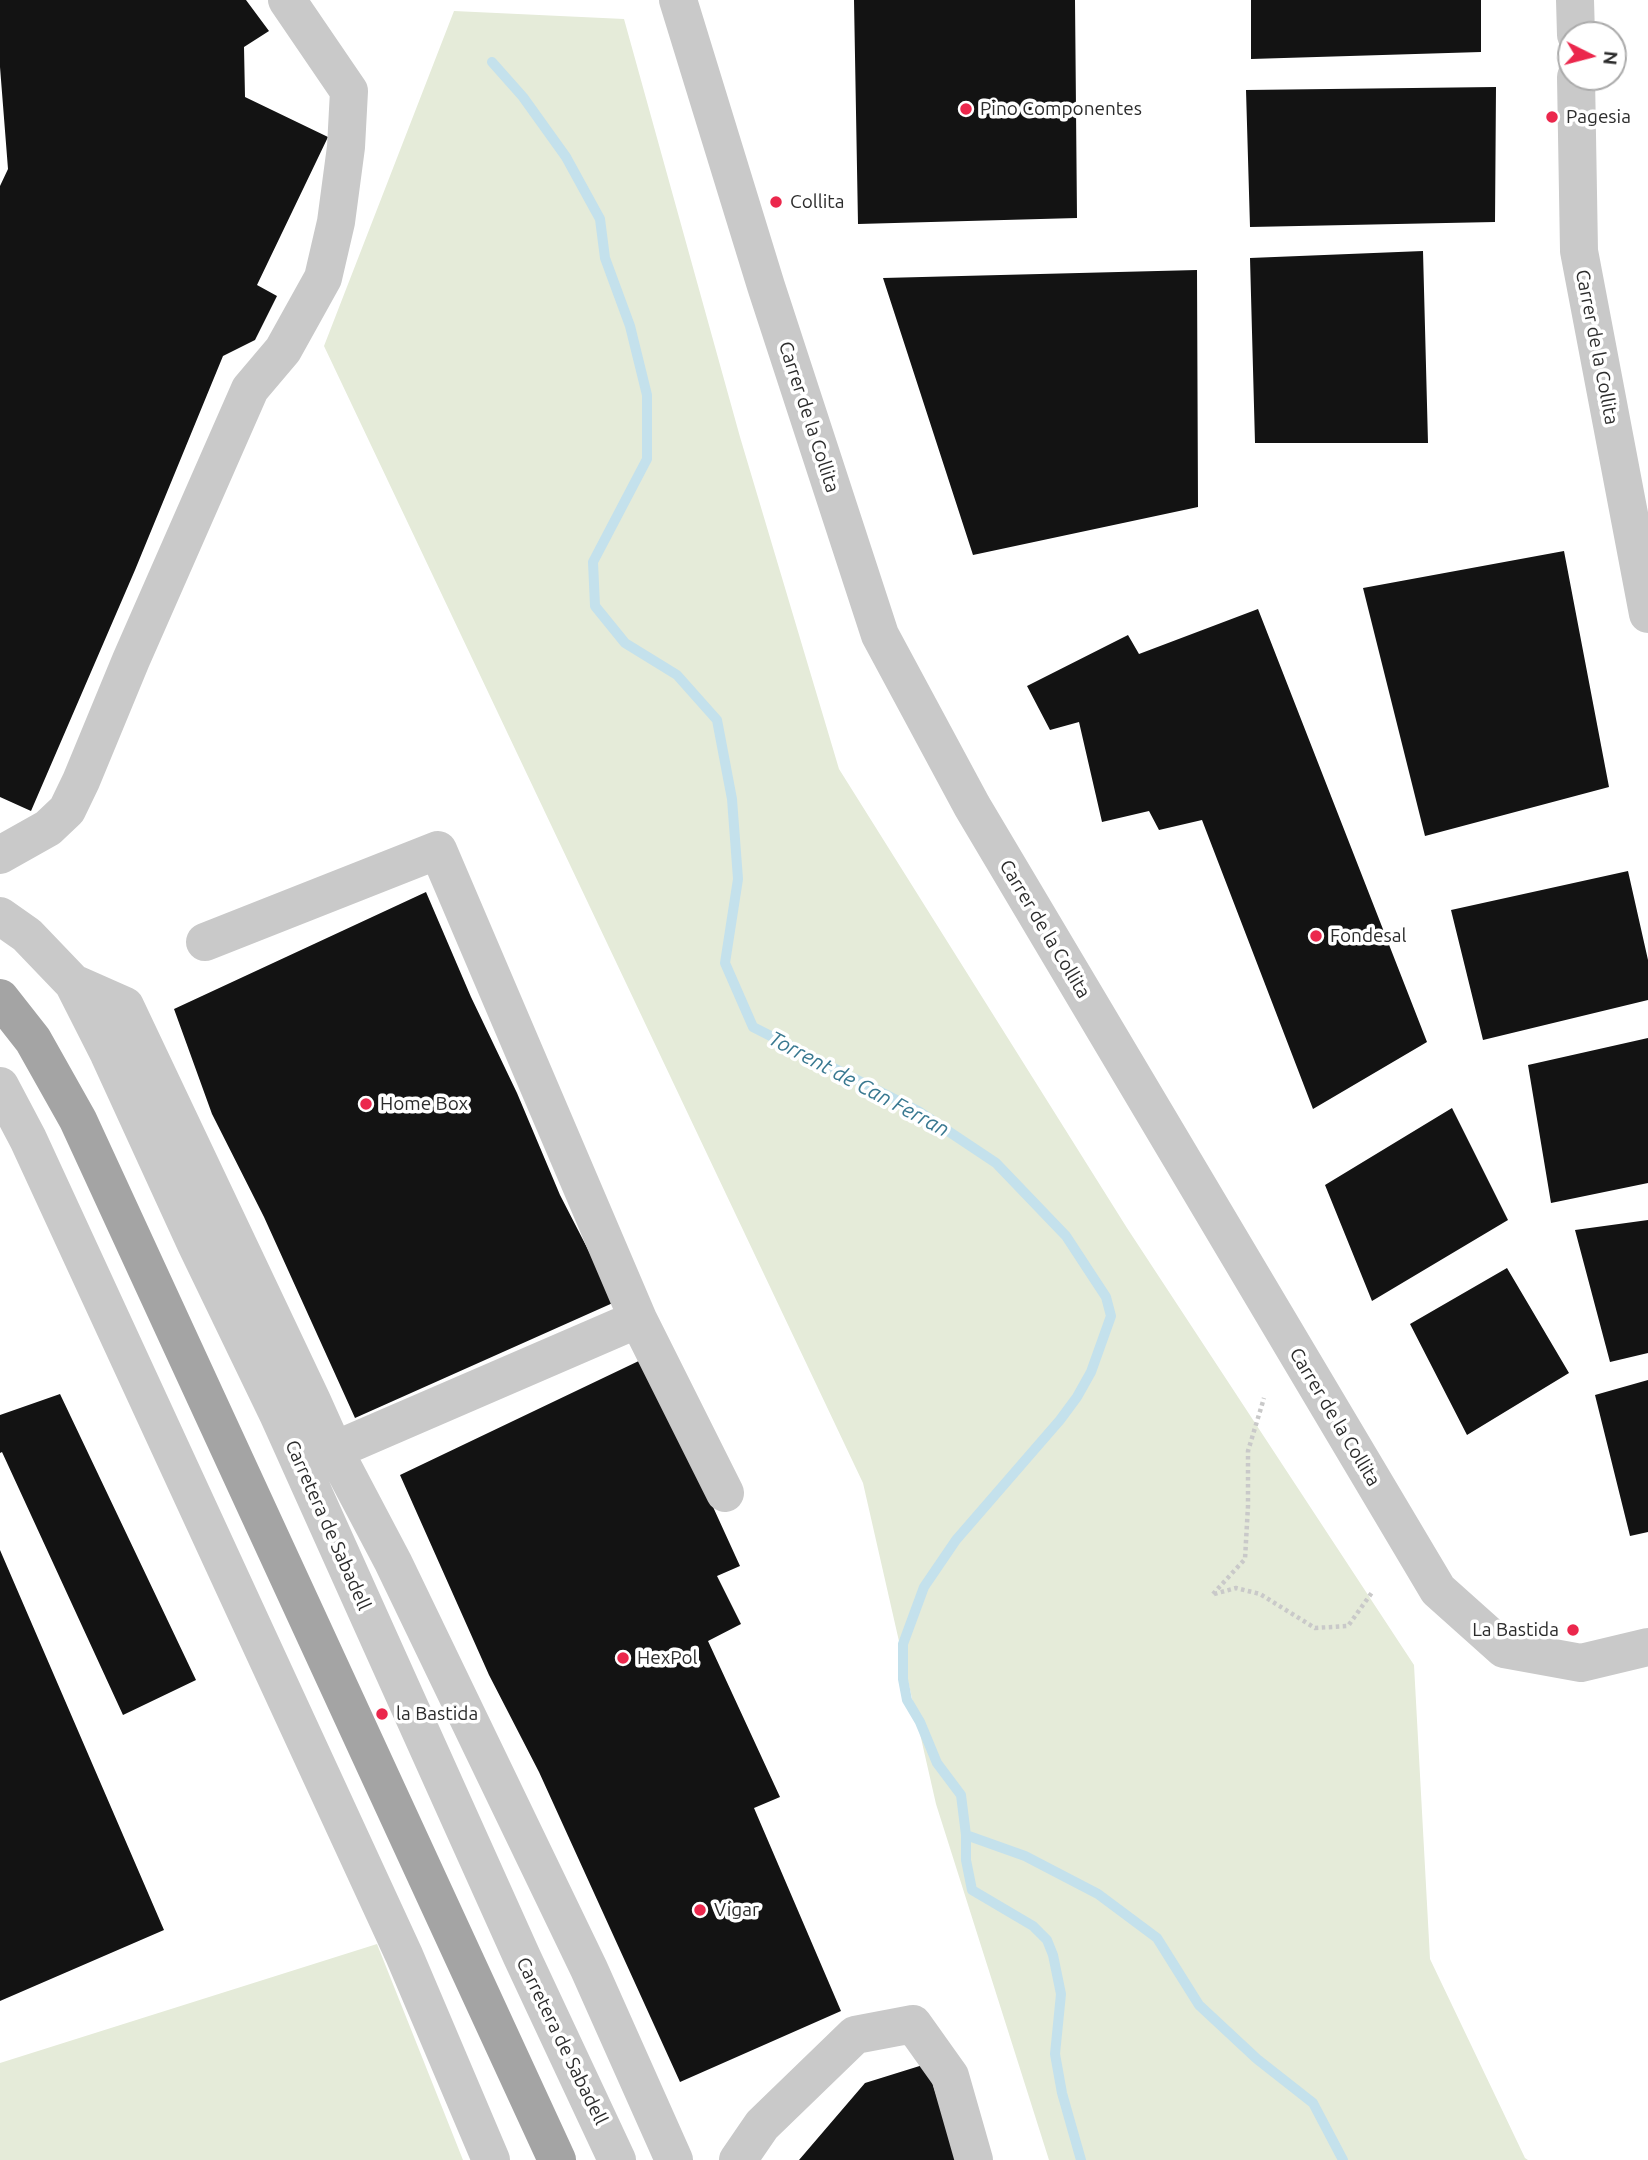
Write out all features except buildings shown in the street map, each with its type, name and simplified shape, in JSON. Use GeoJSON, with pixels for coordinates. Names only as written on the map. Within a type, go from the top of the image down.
{"type":"FeatureCollection","features":[{"type":"Feature","properties":{"kind":"main road"},"geometry":{"type":"LineString","coordinates":[[0,998],[33,1040],[78,1120],[557,2160]]}},
{"type":"Feature","properties":{"kind":"street"},"geometry":{"type":"LineString","coordinates":[[0,855],[48,828],[67,810],[250,389],[284,350],[323,278],[338,209],[346,147],[349,91],[287,0]]}},
{"type":"Feature","properties":{"kind":"street","name":"Carrer de la Collita"},"geometry":{"type":"LineString","coordinates":[[678,0],[766,286],[880,635],[972,806],[1438,1590],[1504,1649],[1581,1662],[1648,1647]]}},
{"type":"Feature","properties":{"kind":"street"},"geometry":{"type":"LineString","coordinates":[[1576,0],[1576,21]]}},
{"type":"Feature","properties":{"kind":"street","name":"Carrer de la Collita"},"geometry":{"type":"LineString","coordinates":[[1577,91],[1579,251],[1648,614]]}},
{"type":"Feature","properties":{"kind":"street"},"geometry":{"type":"LineString","coordinates":[[205,942],[438,850],[638,1319],[725,1493]]}},
{"type":"Feature","properties":{"kind":"street","name":"Carretera de Sabadell"},"geometry":{"type":"LineString","coordinates":[[0,916],[27,935],[72,983],[109,1054],[196,1244],[317,1457],[522,1957],[617,2160]]}},
{"type":"Feature","properties":{"kind":"street"},"geometry":{"type":"LineString","coordinates":[[0,1086],[28,1139],[393,1931],[491,2160]]}},
{"type":"Feature","properties":{"kind":"street"},"geometry":{"type":"LineString","coordinates":[[638,1319],[317,1457],[393,1562],[565,1919],[674,2160]]}},
{"type":"Feature","properties":{"kind":"street"},"geometry":{"type":"LineString","coordinates":[[738,2160],[762,2125],[855,2035],[913,2025],[950,2076],[974,2160]]}},
{"type":"Feature","properties":{"kind":"path"},"geometry":{"type":"LineString","coordinates":[[1264,1398],[1248,1451],[1245,1559],[1213,1594],[1236,1588],[1261,1594],[1315,1628],[1348,1626],[1373,1591]]}},
{"type":"Feature","properties":{"kind":"green space"},"geometry":{"type":"Polygon","coordinates":[[[454,11],[624,19],[740,437],[839,769],[1127,1228],[1414,1665],[1430,1959],[1528,2160],[1049,2160],[936,1804],[863,1483],[324,346],[454,11]]]}},
{"type":"Feature","properties":{"kind":"green space"},"geometry":{"type":"Polygon","coordinates":[[[377,1944],[463,2160],[0,2160],[0,2063],[377,1944]]]}},
{"type":"Feature","properties":{"kind":"waterway","name":"Torrent de Can Ferran"},"geometry":{"type":"LineString","coordinates":[[492,62],[523,97],[566,157],[600,219],[605,258],[630,326],[647,395],[647,459],[593,562],[595,606],[625,643],[677,675],[717,720],[732,799],[738,879],[725,963],[753,1027],[918,1111],[996,1163],[1066,1236],[1106,1297],[1111,1316],[1091,1372],[1077,1397],[956,1540],[924,1587],[903,1644],[903,1679],[907,1700],[920,1722],[937,1763],[961,1795],[966,1860],[972,1890],[1033,1926],[1047,1940],[1053,1955],[1061,1994],[1055,2054],[1062,2093],[1081,2160]]}},
{"type":"Feature","properties":{"kind":"waterway","name":"Torrent de Can Ferran"},"geometry":{"type":"LineString","coordinates":[[966,1835],[1025,1856],[1098,1894],[1157,1938],[1199,2005],[1257,2059],[1313,2103],[1343,2160]]}},
{"type":"Feature","properties":{"kind":"place","name":"Pino Componentes"},"geometry":{"type":"Point","coordinates":[966,109]}},
{"type":"Feature","properties":{"kind":"place","name":"Pagesia"},"geometry":{"type":"Point","coordinates":[1552,117]}},
{"type":"Feature","properties":{"kind":"place","name":"Collita"},"geometry":{"type":"Point","coordinates":[776,202]}},
{"type":"Feature","properties":{"kind":"place","name":"Fondesal"},"geometry":{"type":"Point","coordinates":[1316,936]}},
{"type":"Feature","properties":{"kind":"place","name":"Home Box"},"geometry":{"type":"Point","coordinates":[366,1104]}},
{"type":"Feature","properties":{"kind":"place","name":"La Bastida"},"geometry":{"type":"Point","coordinates":[1573,1630]}},
{"type":"Feature","properties":{"kind":"place","name":"HexPol"},"geometry":{"type":"Point","coordinates":[623,1658]}},
{"type":"Feature","properties":{"kind":"place","name":"la Bastida"},"geometry":{"type":"Point","coordinates":[382,1714]}},
{"type":"Feature","properties":{"kind":"place","name":"Vigar"},"geometry":{"type":"Point","coordinates":[700,1910]}}]}
